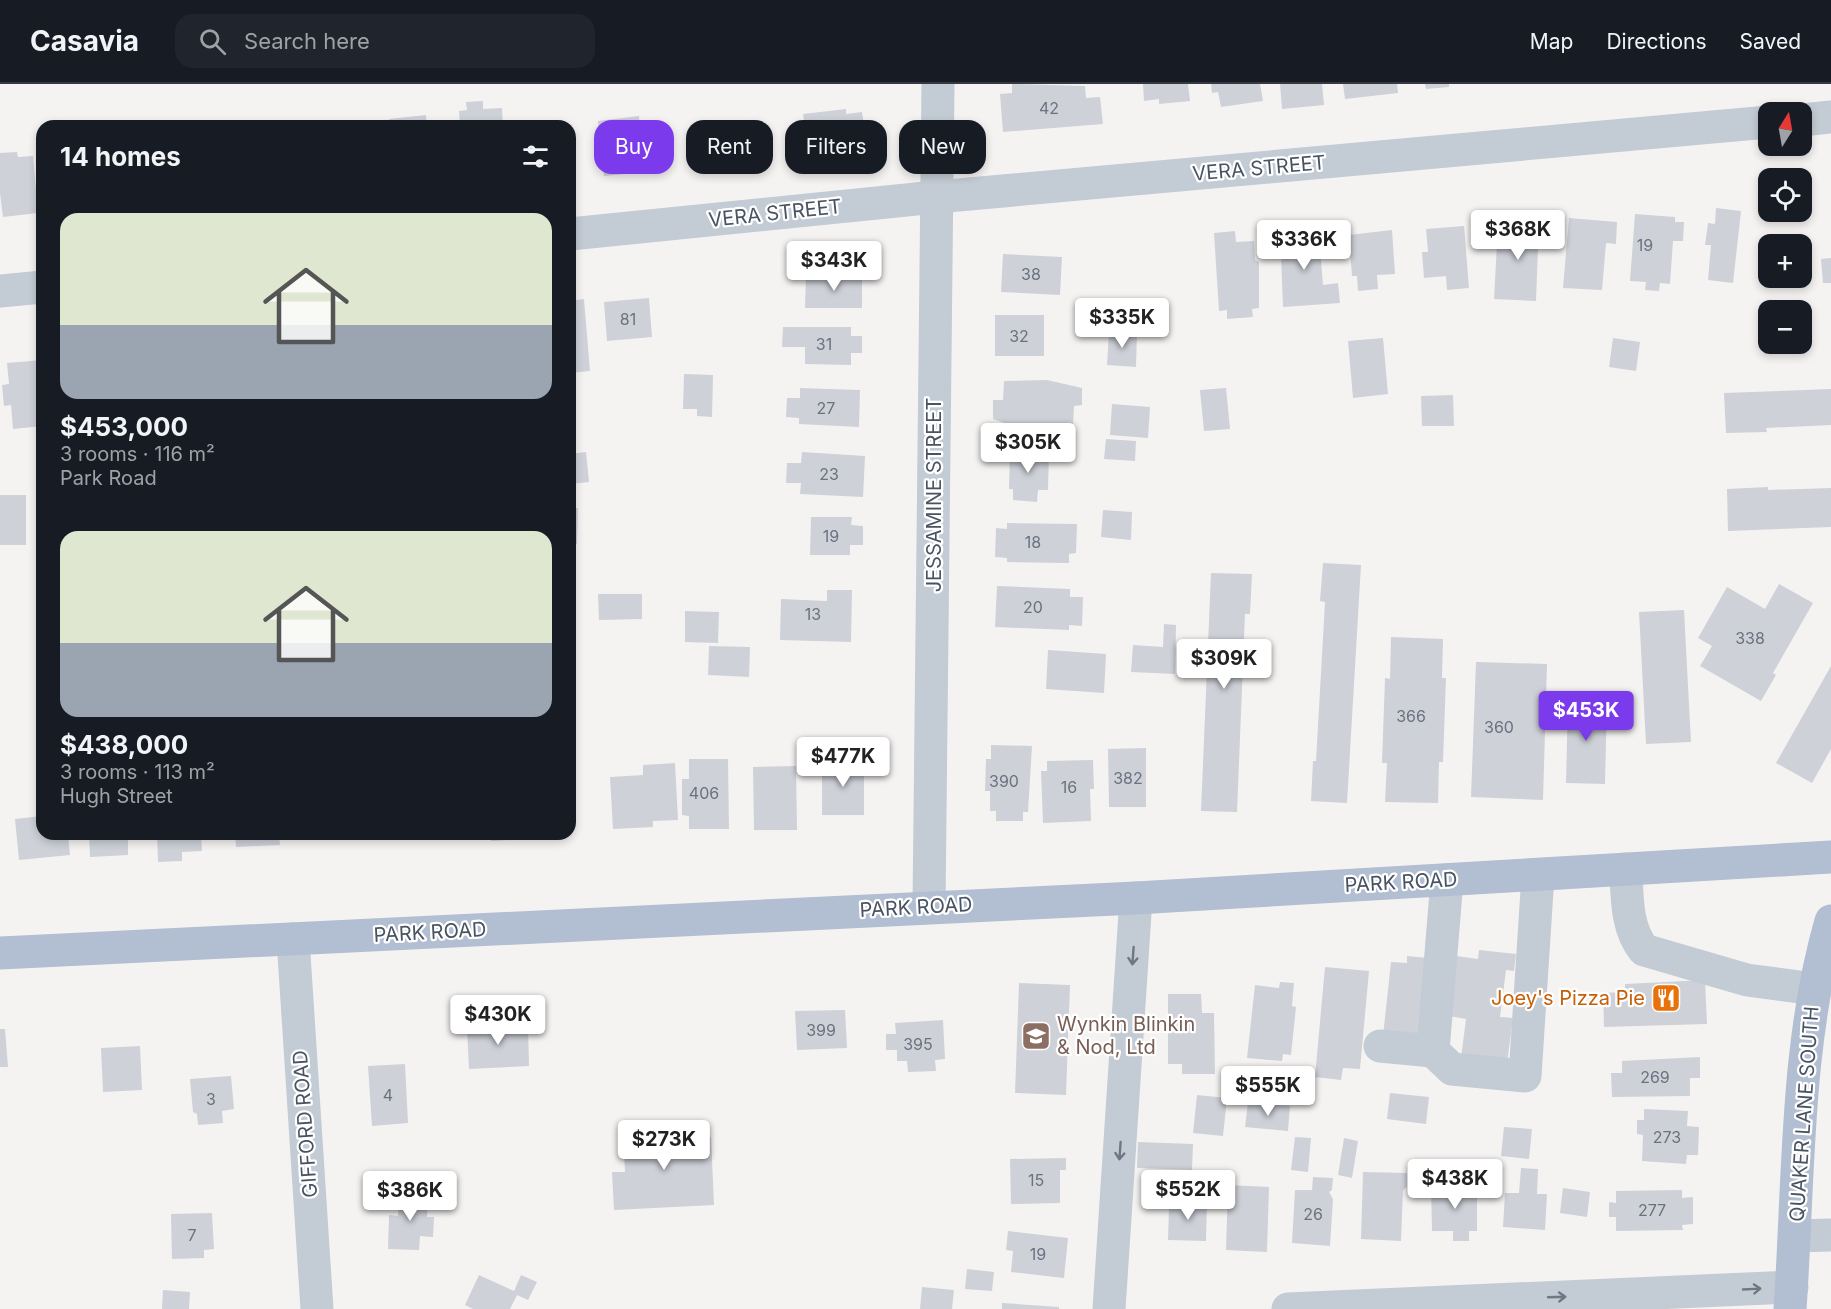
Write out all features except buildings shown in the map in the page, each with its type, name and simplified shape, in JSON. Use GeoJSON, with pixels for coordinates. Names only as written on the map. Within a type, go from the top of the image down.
{"type":"FeatureCollection","features":[{"type":"Feature","properties":{"kind":"main road","name":"PARK ROAD"},"geometry":{"type":"LineString","coordinates":[[0,953],[930,906],[1136,898],[1831,857]]}},
{"type":"Feature","properties":{"kind":"main road","name":"QUAKER LANE SOUTH"},"geometry":{"type":"LineString","coordinates":[[1791,1298],[1807,1040],[1814,989],[1831,921]]}},
{"type":"Feature","properties":{"kind":"street","name":"JESSAMINE STREET"},"geometry":{"type":"LineString","coordinates":[[930,906],[938,84]]}},
{"type":"Feature","properties":{"kind":"street"},"geometry":{"type":"LineString","coordinates":[[1812,119],[1831,117]]}},
{"type":"Feature","properties":{"kind":"street","name":"VERA STREET"},"geometry":{"type":"LineString","coordinates":[[576,233],[936,197],[1758,124]]}},
{"type":"Feature","properties":{"kind":"street"},"geometry":{"type":"LineString","coordinates":[[0,291],[36,288]]}},
{"type":"Feature","properties":{"kind":"street"},"geometry":{"type":"LineString","coordinates":[[1626,869],[1628,907],[1636,939],[1644,950],[1747,980],[1814,989]]}},
{"type":"Feature","properties":{"kind":"street"},"geometry":{"type":"LineString","coordinates":[[1380,1046],[1433,1051],[1452,1070],[1525,1076],[1538,874]]}},
{"type":"Feature","properties":{"kind":"street"},"geometry":{"type":"LineString","coordinates":[[1433,1051],[1446,880]]}},
{"type":"Feature","properties":{"kind":"street"},"geometry":{"type":"LineString","coordinates":[[1109,1309],[1136,898]]}},
{"type":"Feature","properties":{"kind":"street","name":"GIFFORD ROAD"},"geometry":{"type":"LineString","coordinates":[[293,939],[317,1309]]}},
{"type":"Feature","properties":{"kind":"street"},"geometry":{"type":"LineString","coordinates":[[1795,1236],[1831,1235]]}},
{"type":"Feature","properties":{"kind":"street"},"geometry":{"type":"LineString","coordinates":[[1288,1309],[1791,1298]]}},
{"type":"Feature","properties":{"kind":"place","name":"Joey's Pizza Pie"},"geometry":{"type":"Point","coordinates":[1666,998]}},
{"type":"Feature","properties":{"kind":"place","name":"Wynkin Blinkin & Nod, Ltd"},"geometry":{"type":"Point","coordinates":[1036,1036]}}]}
